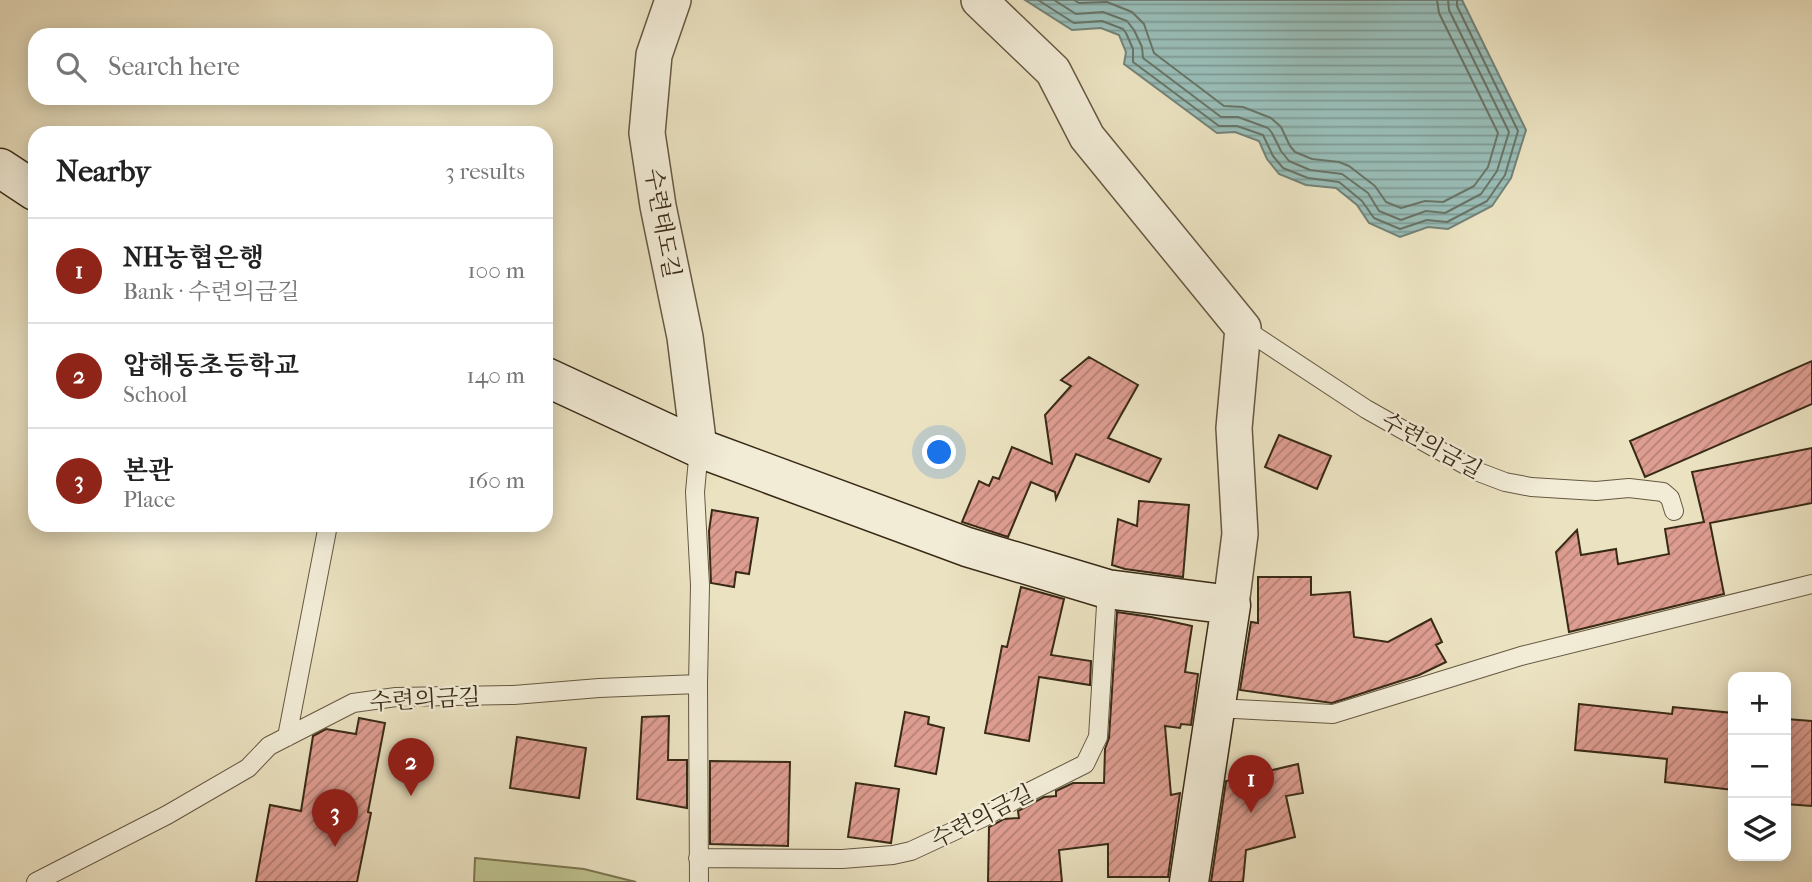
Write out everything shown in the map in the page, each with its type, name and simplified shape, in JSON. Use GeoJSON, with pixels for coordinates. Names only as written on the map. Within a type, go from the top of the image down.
{"type":"FeatureCollection","features":[{"type":"Feature","properties":{"kind":"street","name":"수련태도길"},"geometry":{"type":"LineString","coordinates":[[673,0],[654,55],[647,133],[658,206],[685,337],[699,448]]}},
{"type":"Feature","properties":{"kind":"street","name":"수련의금길"},"geometry":{"type":"LineString","coordinates":[[979,0],[1053,71],[1087,137],[1242,328]]}},
{"type":"Feature","properties":{"kind":"street"},"geometry":{"type":"LineString","coordinates":[[0,168],[28,186]]}},
{"type":"Feature","properties":{"kind":"street"},"geometry":{"type":"LineString","coordinates":[[1189,882],[1240,534],[1234,428],[1242,328]]}},
{"type":"Feature","properties":{"kind":"street"},"geometry":{"type":"LineString","coordinates":[[553,380],[699,448],[967,547],[1107,589],[1231,605]]}},
{"type":"Feature","properties":{"kind":"lane","name":"수련의금길"},"geometry":{"type":"LineString","coordinates":[[1242,328],[1366,409],[1476,471],[1506,482],[1531,487],[1596,491],[1629,488],[1663,492],[1670,498],[1674,511]]}},
{"type":"Feature","properties":{"kind":"lane"},"geometry":{"type":"LineString","coordinates":[[699,448],[695,492],[700,585],[699,882]]}},
{"type":"Feature","properties":{"kind":"lane"},"geometry":{"type":"LineString","coordinates":[[287,737],[327,532]]}},
{"type":"Feature","properties":{"kind":"lane"},"geometry":{"type":"LineString","coordinates":[[1216,708],[1333,714],[1521,656],[1812,584]]}},
{"type":"Feature","properties":{"kind":"lane","name":"수련의금길"},"geometry":{"type":"LineString","coordinates":[[698,858],[842,859],[911,851],[982,818],[1085,764],[1098,737],[1107,589]]}},
{"type":"Feature","properties":{"kind":"lane","name":"수련의금길"},"geometry":{"type":"LineString","coordinates":[[36,882],[167,814],[248,768],[269,747],[353,703],[396,697],[514,695],[698,684]]}},
{"type":"Feature","properties":{"kind":"green space"},"geometry":{"type":"Polygon","coordinates":[[[475,858],[584,869],[636,882],[474,882],[475,858]]]}},
{"type":"Feature","properties":{"kind":"water"},"geometry":{"type":"Polygon","coordinates":[[[1025,0],[1462,0],[1526,130],[1511,178],[1492,206],[1448,229],[1428,227],[1400,237],[1369,223],[1357,205],[1336,188],[1306,185],[1279,174],[1267,159],[1259,141],[1235,132],[1217,133],[1124,64],[1126,52],[1119,35],[1101,28],[1072,30],[1025,0]]]}},
{"type":"Feature","properties":{"kind":"building"},"geometry":{"type":"Polygon","coordinates":[[[1089,357],[1138,385],[1108,438],[1161,459],[1149,482],[1076,454],[1056,499],[1055,492],[1031,482],[1008,537],[962,522],[979,481],[989,486],[993,477],[999,479],[1012,447],[1052,464],[1045,415],[1071,386],[1061,380],[1089,357]]]}},
{"type":"Feature","properties":{"kind":"building"},"geometry":{"type":"Polygon","coordinates":[[[1812,361],[1812,404],[1645,477],[1630,441],[1812,361]]]}},
{"type":"Feature","properties":{"kind":"building"},"geometry":{"type":"Polygon","coordinates":[[[1279,435],[1331,456],[1317,489],[1265,467],[1279,435]]]}},
{"type":"Feature","properties":{"kind":"building"},"geometry":{"type":"Polygon","coordinates":[[[1812,448],[1812,503],[1710,523],[1724,594],[1569,632],[1556,552],[1577,530],[1581,555],[1616,549],[1618,564],[1669,554],[1665,529],[1704,522],[1692,472],[1812,448]]]}},
{"type":"Feature","properties":{"kind":"building"},"geometry":{"type":"Polygon","coordinates":[[[1139,501],[1189,505],[1183,577],[1112,565],[1118,519],[1137,526],[1139,501]]]}},
{"type":"Feature","properties":{"kind":"building"},"geometry":{"type":"Polygon","coordinates":[[[712,510],[758,518],[749,574],[736,572],[734,587],[711,583],[709,531],[712,510]]]}},
{"type":"Feature","properties":{"kind":"building"},"geometry":{"type":"Polygon","coordinates":[[[1258,577],[1311,577],[1311,595],[1350,592],[1354,637],[1388,642],[1431,619],[1442,642],[1436,645],[1446,662],[1419,675],[1332,703],[1240,690],[1251,622],[1258,623],[1258,577]]]}},
{"type":"Feature","properties":{"kind":"building"},"geometry":{"type":"Polygon","coordinates":[[[1021,587],[1064,599],[1051,655],[1091,661],[1090,685],[1039,677],[1029,741],[985,733],[1002,646],[1007,647],[1021,587]]]}},
{"type":"Feature","properties":{"kind":"building"},"geometry":{"type":"Polygon","coordinates":[[[1117,612],[1192,626],[1185,672],[1198,674],[1191,725],[1181,724],[1180,728],[1165,726],[1171,795],[1180,793],[1168,877],[1108,877],[1108,844],[1059,850],[1062,882],[988,882],[989,827],[1004,819],[1019,818],[1018,811],[1044,797],[1056,796],[1056,791],[1073,783],[1104,783],[1117,612]]]}},
{"type":"Feature","properties":{"kind":"building"},"geometry":{"type":"Polygon","coordinates":[[[1579,704],[1672,714],[1673,707],[1728,712],[1728,789],[1665,782],[1667,759],[1575,750],[1579,704]]]}},
{"type":"Feature","properties":{"kind":"building"},"geometry":{"type":"Polygon","coordinates":[[[905,712],[929,717],[928,724],[944,728],[936,774],[895,766],[905,712]]]}},
{"type":"Feature","properties":{"kind":"building"},"geometry":{"type":"Polygon","coordinates":[[[669,716],[668,760],[687,760],[687,808],[637,799],[642,717],[669,716]]]}},
{"type":"Feature","properties":{"kind":"building"},"geometry":{"type":"Polygon","coordinates":[[[359,718],[385,723],[357,882],[256,882],[270,805],[301,811],[313,736],[326,729],[356,734],[359,718]]]}},
{"type":"Feature","properties":{"kind":"building"},"geometry":{"type":"Polygon","coordinates":[[[1791,719],[1812,721],[1812,806],[1791,804],[1791,719]]]}},
{"type":"Feature","properties":{"kind":"building"},"geometry":{"type":"Polygon","coordinates":[[[517,737],[586,748],[579,798],[510,788],[517,737]]]}},
{"type":"Feature","properties":{"kind":"building"},"geometry":{"type":"Polygon","coordinates":[[[710,761],[790,762],[788,846],[710,844],[710,761]]]}},
{"type":"Feature","properties":{"kind":"building"},"geometry":{"type":"Polygon","coordinates":[[[1298,764],[1303,793],[1286,796],[1295,837],[1246,850],[1243,882],[1211,882],[1226,781],[1298,764]]]}},
{"type":"Feature","properties":{"kind":"building"},"geometry":{"type":"Polygon","coordinates":[[[856,783],[899,789],[891,843],[848,837],[856,783]]]}},
{"type":"Feature","properties":{"kind":"place","name":"압해동초등학교"},"geometry":{"type":"Point","coordinates":[411,796]}},
{"type":"Feature","properties":{"kind":"place","name":"NH농협은행"},"geometry":{"type":"Point","coordinates":[1251,813]}},
{"type":"Feature","properties":{"kind":"place","name":"본관"},"geometry":{"type":"Point","coordinates":[335,847]}}]}
